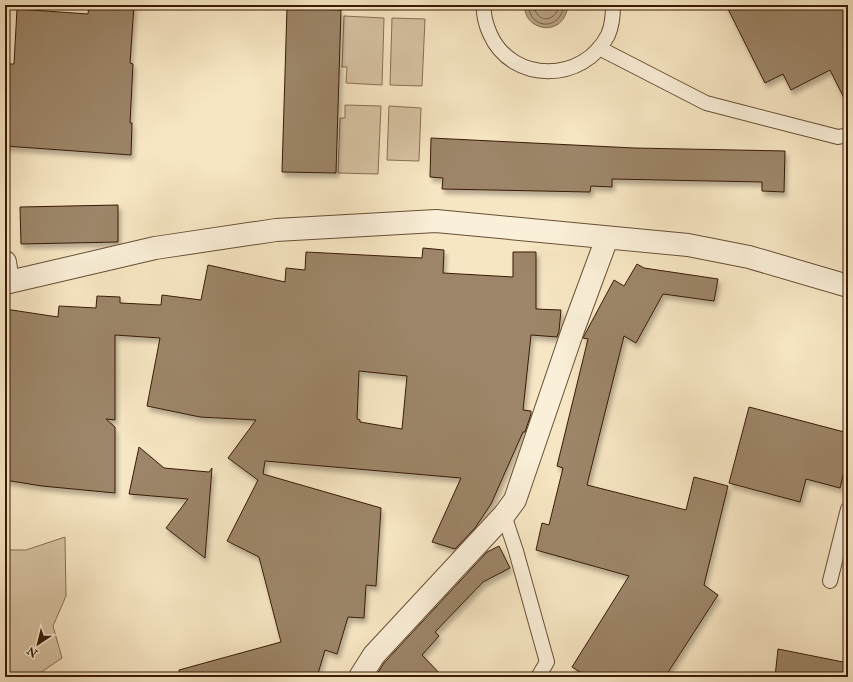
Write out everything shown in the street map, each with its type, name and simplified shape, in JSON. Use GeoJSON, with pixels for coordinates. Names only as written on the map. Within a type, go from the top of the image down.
{"type":"FeatureCollection","features":[{"type":"Feature","properties":{"kind":"street"},"geometry":{"type":"LineString","coordinates":[[6,276],[155,248],[276,230],[436,221],[696,246],[749,257],[848,286]]}},
{"type":"Feature","properties":{"kind":"street"},"geometry":{"type":"LineString","coordinates":[[360,677],[374,655],[504,516],[515,500],[573,330],[607,238]]}},
{"type":"Feature","properties":{"kind":"lane"},"geometry":{"type":"LineString","coordinates":[[484,5],[486,26],[493,40],[502,52],[515,62],[529,69],[544,72],[560,71],[575,66],[588,58],[599,48],[608,34],[612,19],[613,5]]}},
{"type":"Feature","properties":{"kind":"lane"},"geometry":{"type":"LineString","coordinates":[[599,48],[706,103],[838,137],[848,135]]}},
{"type":"Feature","properties":{"kind":"lane"},"geometry":{"type":"LineString","coordinates":[[830,581],[848,509]]}},
{"type":"Feature","properties":{"kind":"lane"},"geometry":{"type":"LineString","coordinates":[[504,516],[516,551],[547,662],[538,677]]}},
{"type":"Feature","properties":{"kind":"shaded area"},"geometry":{"type":"Polygon","coordinates":[[[344,16],[384,18],[382,85],[346,83],[347,67],[342,67],[344,16]]]}},
{"type":"Feature","properties":{"kind":"shaded area"},"geometry":{"type":"Polygon","coordinates":[[[392,18],[425,19],[422,86],[390,85],[392,18]]]}},
{"type":"Feature","properties":{"kind":"shaded area"},"geometry":{"type":"Polygon","coordinates":[[[345,105],[381,106],[378,174],[338,173],[340,118],[345,118],[345,105]]]}},
{"type":"Feature","properties":{"kind":"shaded area"},"geometry":{"type":"Polygon","coordinates":[[[389,106],[421,108],[419,161],[387,160],[389,106]]]}},
{"type":"Feature","properties":{"kind":"shaded area"},"geometry":{"type":"Polygon","coordinates":[[[65,537],[66,596],[53,626],[62,658],[40,673],[40,677],[5,677],[5,550],[26,550],[65,537]]]}},
{"type":"Feature","properties":{"kind":"water"},"geometry":{"type":"Polygon","coordinates":[[[525,5],[568,5],[565,16],[559,23],[552,27],[544,28],[536,25],[530,20],[526,14],[525,5]]]}},
{"type":"Feature","properties":{"kind":"building"},"geometry":{"type":"Polygon","coordinates":[[[89,5],[134,5],[130,63],[133,64],[130,123],[132,123],[131,155],[5,146],[7,64],[14,64],[17,9],[88,14],[89,5]]]}},
{"type":"Feature","properties":{"kind":"building"},"geometry":{"type":"Polygon","coordinates":[[[726,5],[848,5],[848,106],[830,70],[791,90],[783,74],[765,83],[726,5]]]}},
{"type":"Feature","properties":{"kind":"building"},"geometry":{"type":"Polygon","coordinates":[[[287,8],[341,10],[336,173],[282,172],[287,8]]]}},
{"type":"Feature","properties":{"kind":"building"},"geometry":{"type":"Polygon","coordinates":[[[431,138],[634,148],[785,151],[784,192],[762,191],[762,182],[612,179],[612,187],[591,186],[590,192],[442,189],[443,178],[430,177],[431,138]]]}},
{"type":"Feature","properties":{"kind":"building"},"geometry":{"type":"Polygon","coordinates":[[[118,205],[118,242],[21,244],[20,207],[118,205]]]}},
{"type":"Feature","properties":{"kind":"building"},"geometry":{"type":"Polygon","coordinates":[[[423,248],[444,250],[443,273],[513,277],[513,252],[536,252],[536,309],[561,310],[557,337],[531,335],[523,410],[531,411],[531,414],[525,432],[523,432],[491,504],[475,528],[455,549],[432,542],[461,478],[265,461],[263,474],[381,508],[376,586],[366,585],[364,618],[348,617],[337,654],[325,650],[317,677],[180,677],[179,670],[281,642],[259,557],[227,541],[258,480],[228,458],[256,420],[200,417],[147,406],[160,338],[115,335],[115,420],[106,419],[115,427],[115,493],[42,486],[5,480],[5,309],[58,317],[59,306],[96,308],[97,296],[120,297],[120,303],[161,305],[162,295],[201,300],[208,265],[285,282],[286,268],[305,270],[306,252],[422,258],[423,248]],[[359,371],[357,419],[360,420],[360,422],[402,429],[407,376],[359,371]]]}},
{"type":"Feature","properties":{"kind":"building"},"geometry":{"type":"Polygon","coordinates":[[[637,264],[644,268],[718,279],[714,301],[663,294],[636,343],[624,336],[587,485],[686,510],[694,477],[728,486],[704,585],[718,595],[665,677],[588,677],[572,667],[629,576],[536,550],[542,523],[549,525],[563,468],[557,466],[588,339],[583,338],[614,280],[624,286],[637,264]]]}},
{"type":"Feature","properties":{"kind":"building"},"geometry":{"type":"Polygon","coordinates":[[[749,407],[848,433],[848,455],[840,488],[806,479],[800,502],[729,483],[749,407]]]}},
{"type":"Feature","properties":{"kind":"building"},"geometry":{"type":"Polygon","coordinates":[[[139,447],[164,468],[209,472],[212,468],[205,558],[166,528],[188,499],[129,494],[139,447]]]}},
{"type":"Feature","properties":{"kind":"building"},"geometry":{"type":"Polygon","coordinates":[[[499,546],[510,568],[483,582],[435,632],[439,636],[422,655],[443,677],[375,677],[384,663],[487,552],[499,546]]]}},
{"type":"Feature","properties":{"kind":"building"},"geometry":{"type":"Polygon","coordinates":[[[778,649],[848,663],[848,677],[775,677],[778,649]]]}}]}
